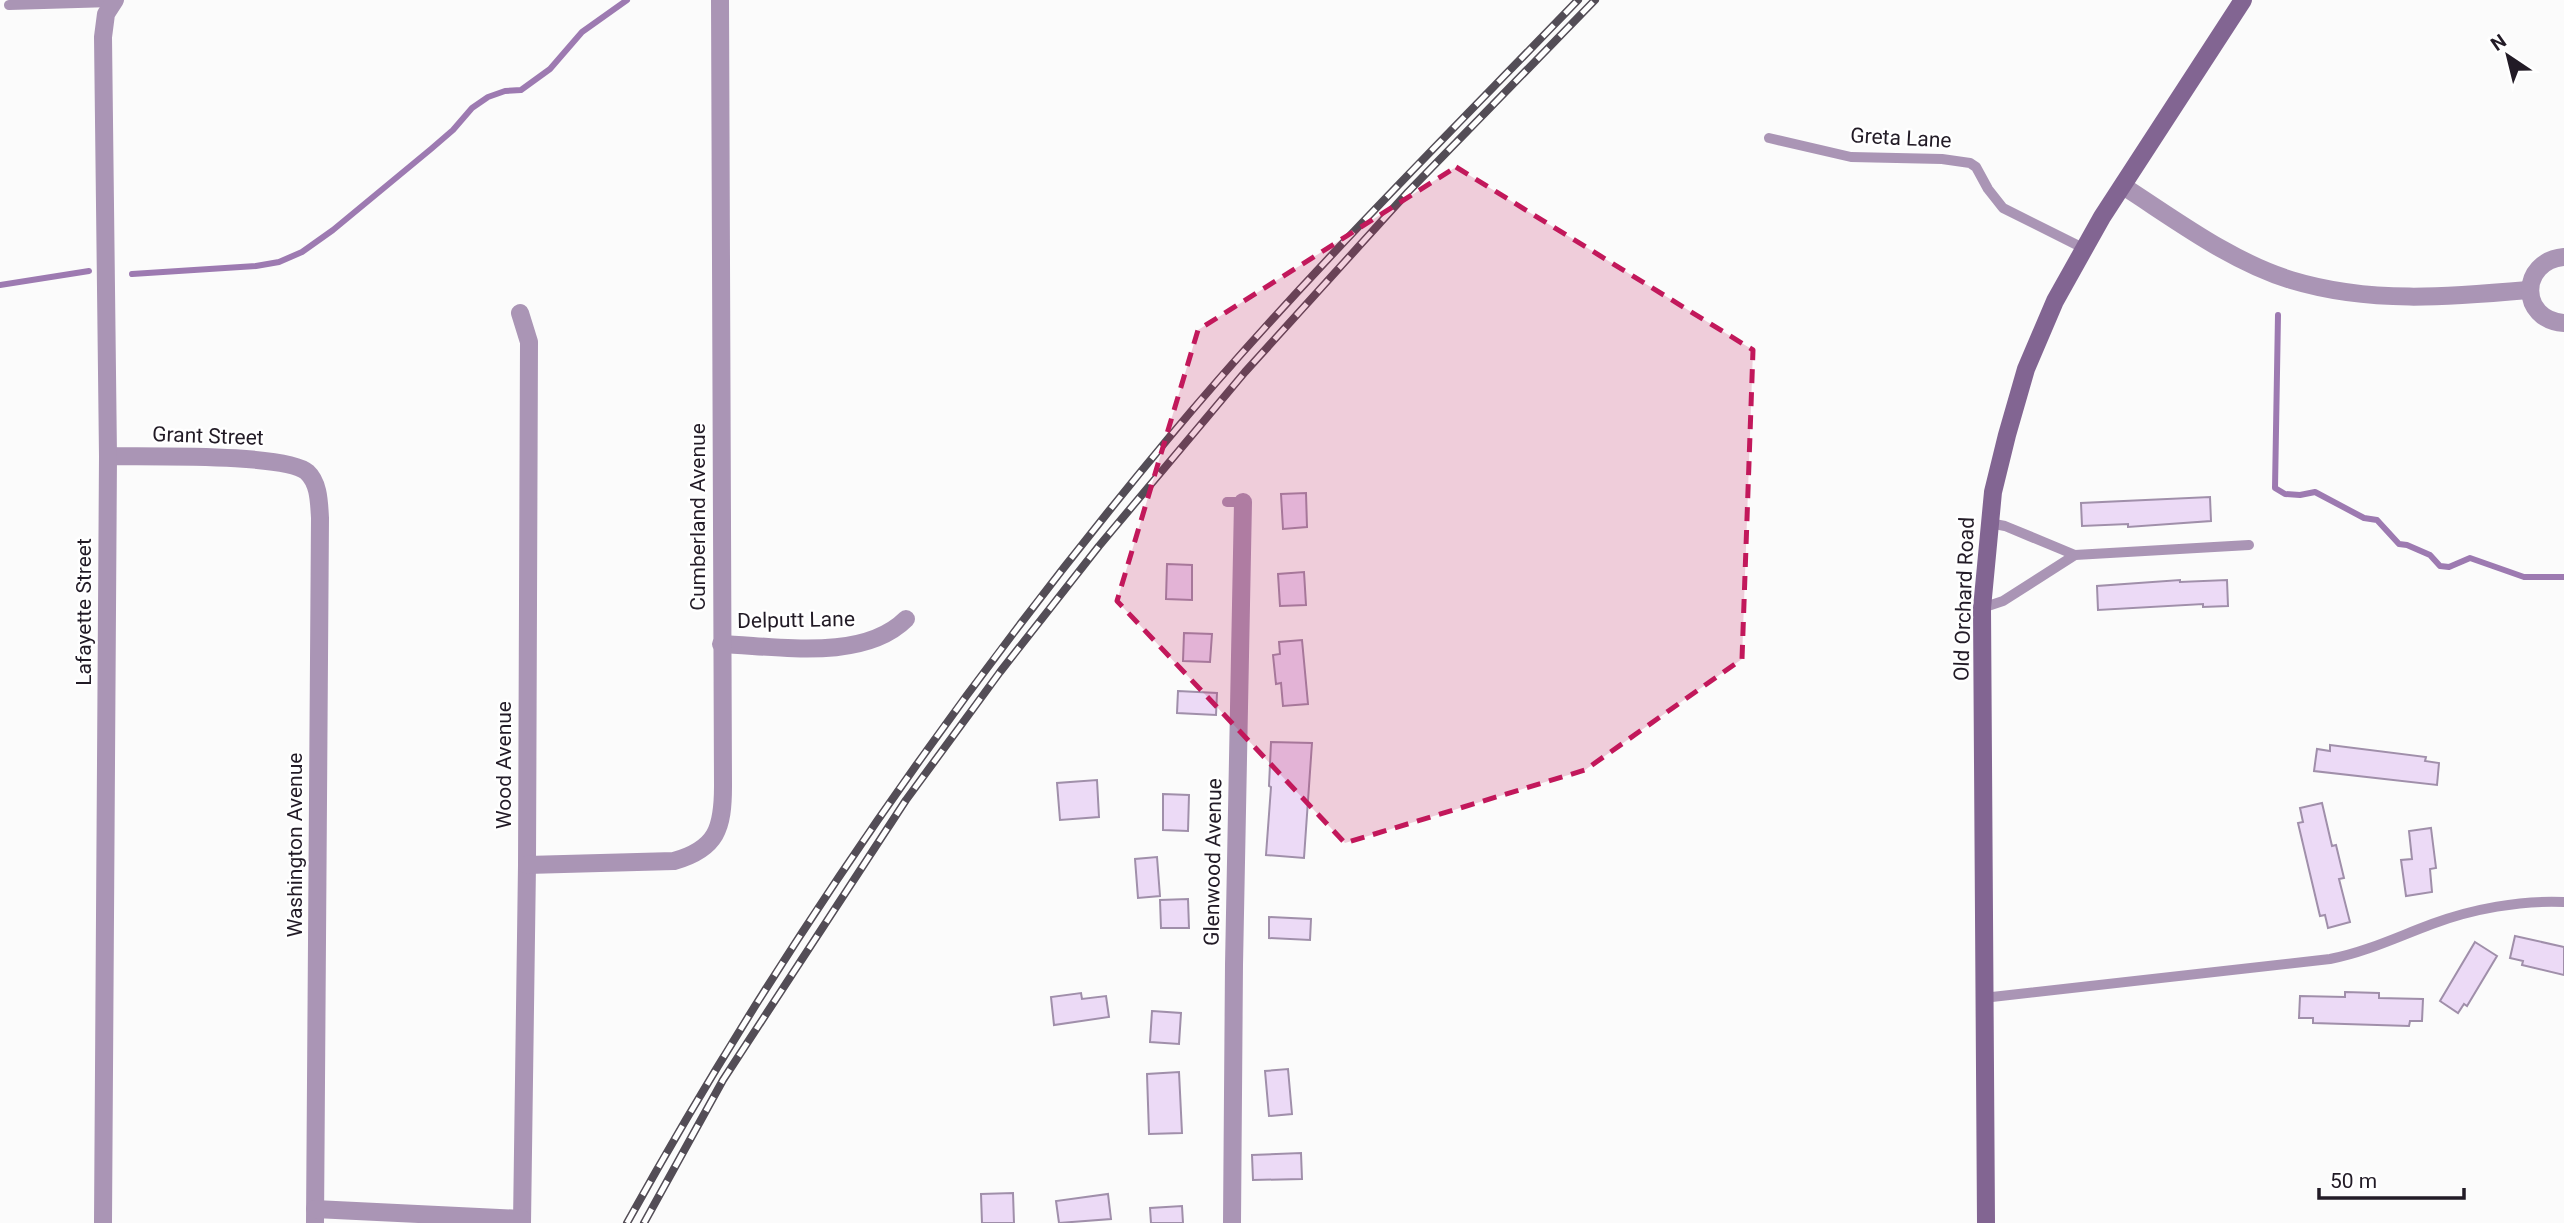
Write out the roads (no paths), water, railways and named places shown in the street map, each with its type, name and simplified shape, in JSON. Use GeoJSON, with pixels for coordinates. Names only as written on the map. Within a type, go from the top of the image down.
{"type":"FeatureCollection","features":[{"type":"Feature","properties":{"kind":"street","name":"Cumberland Avenue"},"geometry":{"type":"LineString","coordinates":[[527,865],[663,862],[695,855],[708,846],[718,829],[723,806],[720,0]]}},
{"type":"Feature","properties":{"kind":"street","name":"Old Orchard Road"},"geometry":{"type":"LineString","coordinates":[[1986,1223],[1982,607],[1989,523],[2001,455],[2026,369],[2055,301],[2083,248],[2243,0]]}},
{"type":"Feature","properties":{"kind":"street","name":"Lafayette Street"},"geometry":{"type":"LineString","coordinates":[[103,1223],[108,456],[103,37],[106,13],[112,1]]}},
{"type":"Feature","properties":{"kind":"street"},"geometry":{"type":"LineString","coordinates":[[2123,186],[2201,236],[2241,258],[2289,279],[2333,290],[2389,298],[2529,290]]}},
{"type":"Feature","properties":{"kind":"street"},"geometry":{"type":"LineString","coordinates":[[2564,257],[2545,262],[2537,270],[2529,290],[2537,311],[2545,318],[2564,323]]}},
{"type":"Feature","properties":{"kind":"street","name":"Wood Avenue"},"geometry":{"type":"LineString","coordinates":[[315,1216],[522,1221],[527,865],[529,342],[520,313]]}},
{"type":"Feature","properties":{"kind":"street","name":"Grant Street"},"geometry":{"type":"LineString","coordinates":[[108,456],[258,459],[285,462],[305,470]]}},
{"type":"Feature","properties":{"kind":"street","name":"Washington Avenue"},"geometry":{"type":"LineString","coordinates":[[305,470],[314,482],[320,518],[315,1216]]}},
{"type":"Feature","properties":{"kind":"street","name":"Glenwood Avenue"},"geometry":{"type":"LineString","coordinates":[[1232,1223],[1235,502]]}},
{"type":"Feature","properties":{"kind":"street","name":"Delputt Lane"},"geometry":{"type":"LineString","coordinates":[[721,644],[835,647],[875,639],[898,627],[906,619]]}},
{"type":"Feature","properties":{"kind":"lane"},"geometry":{"type":"LineString","coordinates":[[9,5],[112,1]]}},
{"type":"Feature","properties":{"kind":"lane","name":"Greta Lane"},"geometry":{"type":"LineString","coordinates":[[1769,138],[1851,157],[1970,163],[1976,167],[2003,208],[2083,248]]}},
{"type":"Feature","properties":{"kind":"lane"},"geometry":{"type":"LineString","coordinates":[[1989,523],[2005,526],[2075,555],[2249,545]]}},
{"type":"Feature","properties":{"kind":"lane"},"geometry":{"type":"LineString","coordinates":[[1982,607],[2003,601],[2075,555]]}},
{"type":"Feature","properties":{"kind":"lane"},"geometry":{"type":"LineString","coordinates":[[1983,998],[2340,957],[2373,949],[2432,924],[2466,915],[2530,903],[2564,902]]}},
{"type":"Feature","properties":{"kind":"waterway"},"geometry":{"type":"LineString","coordinates":[[132,274],[256,266],[279,262],[302,252],[333,230],[431,149],[453,130],[472,108],[488,97],[505,91],[521,90],[550,69],[582,32],[627,0]]}},
{"type":"Feature","properties":{"kind":"waterway"},"geometry":{"type":"LineString","coordinates":[[0,285],[89,271]]}},
{"type":"Feature","properties":{"kind":"waterway"},"geometry":{"type":"LineString","coordinates":[[2278,315],[2275,488],[2285,494],[2315,492],[2364,518],[2377,520],[2399,544],[2430,555],[2440,566],[2449,567],[2470,558],[2524,577],[2564,577]]}},
{"type":"Feature","properties":{"kind":"railway"},"geometry":{"type":"LineString","coordinates":[[627,1223],[686,1120],[812,917],[948,722],[1092,532],[1266,326],[1578,0]]}},
{"type":"Feature","properties":{"kind":"railway"},"geometry":{"type":"LineString","coordinates":[[644,1223],[723,1080],[906,800],[1000,672],[1099,546],[1245,372],[1408,192],[1595,0]]}}]}
